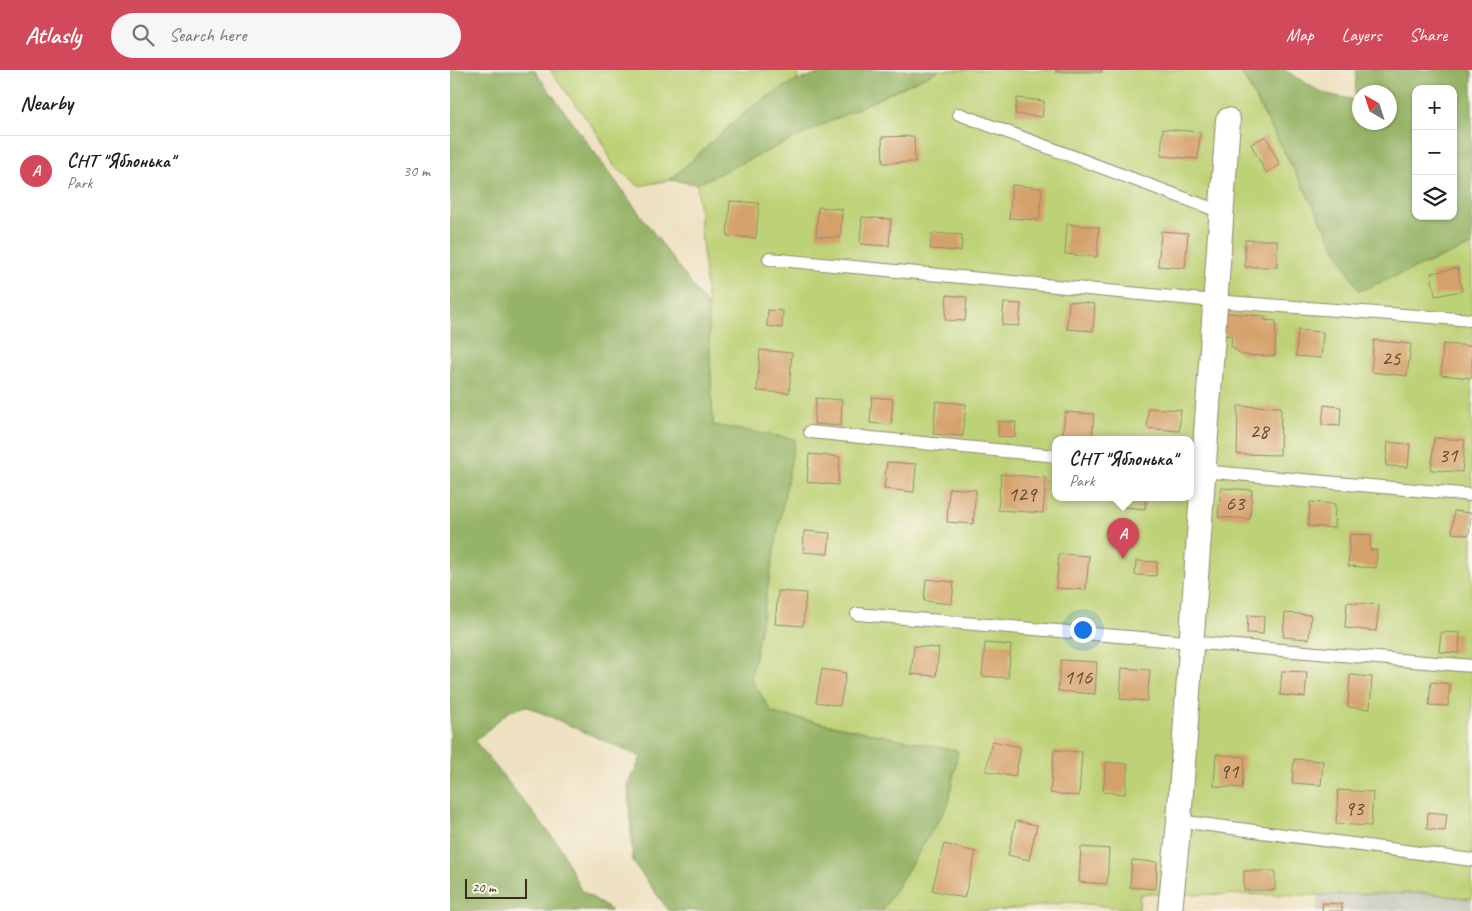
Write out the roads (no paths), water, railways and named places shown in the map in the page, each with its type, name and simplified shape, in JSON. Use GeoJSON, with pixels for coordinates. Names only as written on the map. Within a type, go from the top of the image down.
{"type":"FeatureCollection","features":[{"type":"Feature","properties":{"kind":"street"},"geometry":{"type":"LineString","coordinates":[[1170,911],[1180,821],[1192,642],[1197,471],[1214,301],[1228,120]]}},
{"type":"Feature","properties":{"kind":"lane"},"geometry":{"type":"LineString","coordinates":[[960,114],[1221,212]]}},
{"type":"Feature","properties":{"kind":"lane"},"geometry":{"type":"LineString","coordinates":[[769,259],[1214,301],[1472,320]]}},
{"type":"Feature","properties":{"kind":"lane"},"geometry":{"type":"LineString","coordinates":[[810,432],[1052,456]]}},
{"type":"Feature","properties":{"kind":"lane"},"geometry":{"type":"LineString","coordinates":[[1197,471],[1472,495]]}},
{"type":"Feature","properties":{"kind":"lane"},"geometry":{"type":"LineString","coordinates":[[857,614],[1472,666]]}},
{"type":"Feature","properties":{"kind":"lane"},"geometry":{"type":"LineString","coordinates":[[1180,821],[1472,860]]}},
{"type":"Feature","properties":{"kind":"place","name":"СНТ \"Яблонька\""},"geometry":{"type":"Point","coordinates":[1123,559]}}]}
